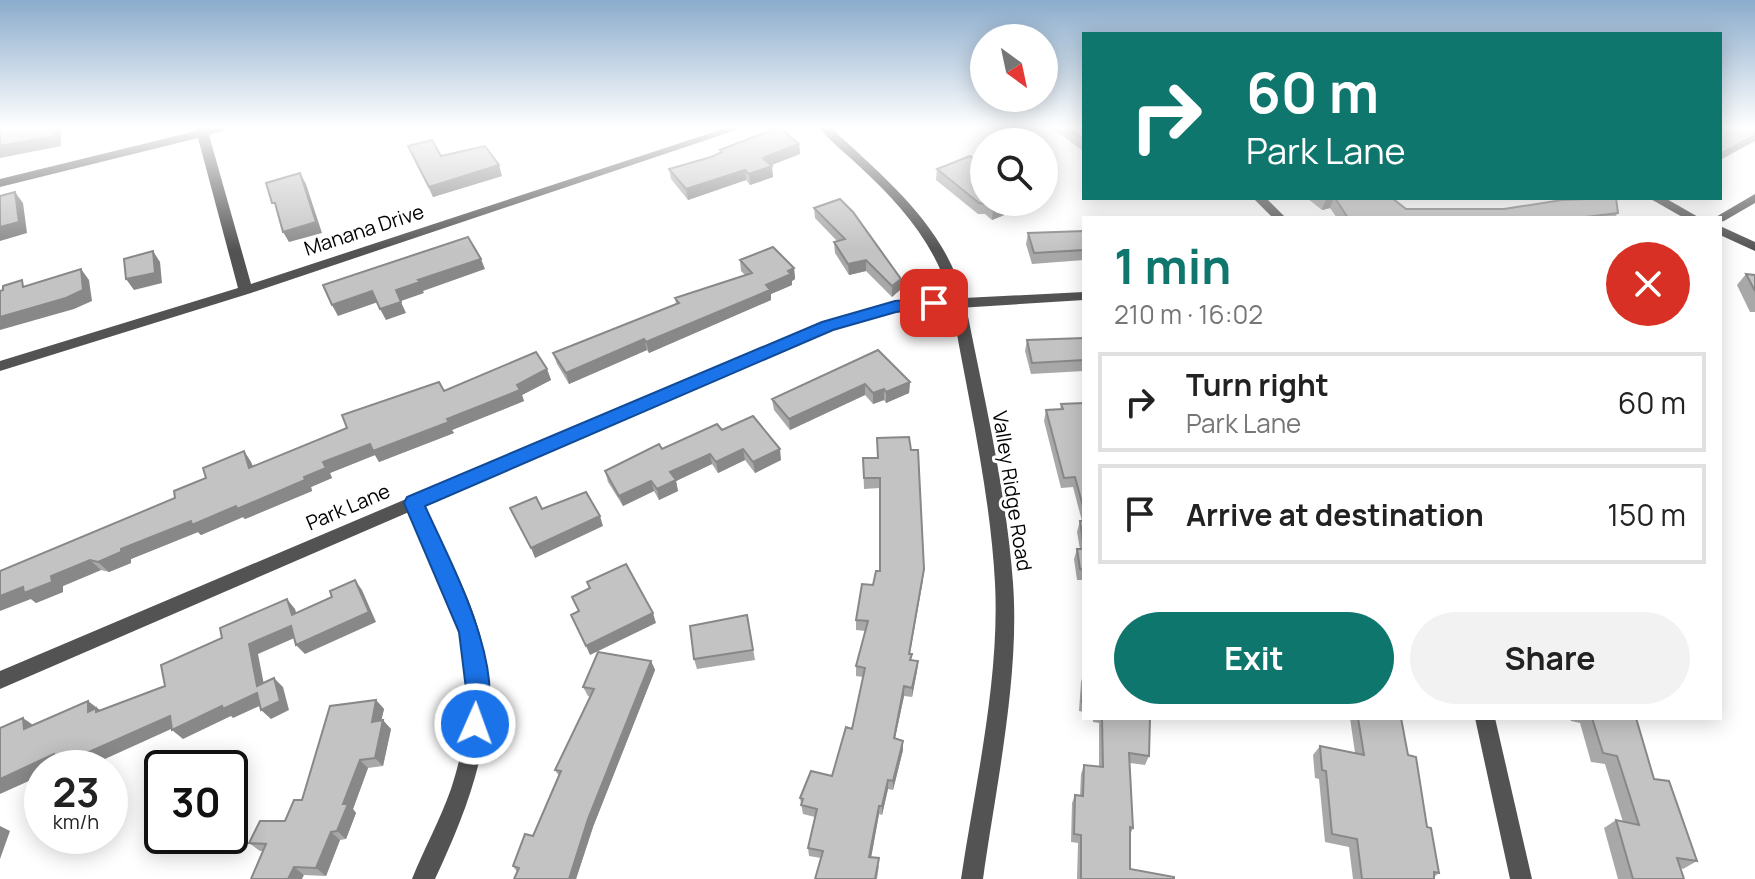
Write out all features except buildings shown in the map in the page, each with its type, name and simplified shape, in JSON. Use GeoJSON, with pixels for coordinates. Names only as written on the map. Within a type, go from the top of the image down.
{"type":"FeatureCollection","features":[{"type":"Feature","properties":{"kind":"street"},"geometry":{"type":"LineString","coordinates":[[0,183],[57,168]]}},
{"type":"Feature","properties":{"kind":"street"},"geometry":{"type":"LineString","coordinates":[[212,168],[246,290]]}},
{"type":"Feature","properties":{"kind":"street","name":"Manana Drive"},"geometry":{"type":"LineString","coordinates":[[0,366],[246,290],[615,168]]}},
{"type":"Feature","properties":{"kind":"street","name":"Valley Ridge Road"},"geometry":{"type":"LineString","coordinates":[[866,168],[919,220],[939,246],[951,269],[996,510],[1004,585],[1002,670],[972,879]]}},
{"type":"Feature","properties":{"kind":"street"},"geometry":{"type":"LineString","coordinates":[[1722,217],[1755,198]]}},
{"type":"Feature","properties":{"kind":"street"},"geometry":{"type":"LineString","coordinates":[[1261,200],[1278,216]]}},
{"type":"Feature","properties":{"kind":"street"},"geometry":{"type":"LineString","coordinates":[[1659,200],[1690,216]]}},
{"type":"Feature","properties":{"kind":"street"},"geometry":{"type":"LineString","coordinates":[[1722,231],[1755,247]]}},
{"type":"Feature","properties":{"kind":"street","name":"Park Lane"},"geometry":{"type":"LineString","coordinates":[[0,680],[827,326],[895,307],[1082,296]]}},
{"type":"Feature","properties":{"kind":"street"},"geometry":{"type":"LineString","coordinates":[[413,503],[470,632],[477,689],[467,774],[453,818],[423,879]]}},
{"type":"Feature","properties":{"kind":"street"},"geometry":{"type":"LineString","coordinates":[[1485,720],[1521,879]]}},
{"type":"Feature","properties":{"kind":"route"},"geometry":{"type":"LineString","coordinates":[[475,724],[477,689],[470,632],[413,503],[827,326],[866,313],[934,303]]}}]}
